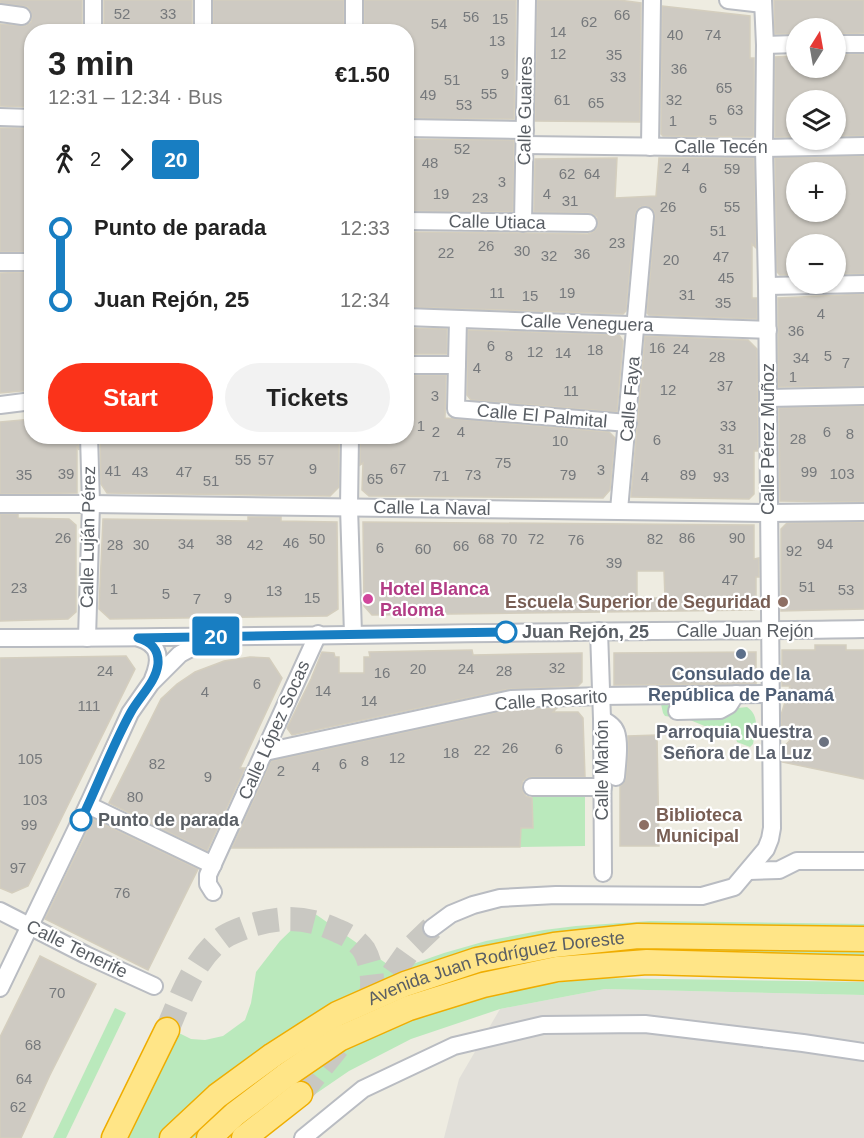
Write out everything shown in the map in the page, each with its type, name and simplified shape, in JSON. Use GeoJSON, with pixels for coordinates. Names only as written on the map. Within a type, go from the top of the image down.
{"type":"FeatureCollection","features":[{"type":"Feature","properties":{"kind":"highway","name":"Avenida Juan Rodríguez Doreste"},"geometry":{"type":"LineString","coordinates":[[172,1138],[217,1096],[273,1055],[337,1014],[405,984],[477,960],[554,945],[638,936],[864,939]]}},
{"type":"Feature","properties":{"kind":"highway","name":"Avenida Juan Rodríguez Doreste"},"geometry":{"type":"LineString","coordinates":[[209,1138],[276,1082],[339,1039],[409,1008],[483,985],[557,969],[647,962],[864,968]]}},
{"type":"Feature","properties":{"kind":"highway"},"geometry":{"type":"LineString","coordinates":[[114,1138],[167,1030]]}},
{"type":"Feature","properties":{"kind":"highway"},"geometry":{"type":"LineString","coordinates":[[244,1138],[300,1094]]}},
{"type":"Feature","properties":{"kind":"street"},"geometry":{"type":"LineString","coordinates":[[93,0],[93,24]]}},
{"type":"Feature","properties":{"kind":"street"},"geometry":{"type":"LineString","coordinates":[[203,0],[203,24]]}},
{"type":"Feature","properties":{"kind":"street"},"geometry":{"type":"LineString","coordinates":[[354,0],[354,24]]}},
{"type":"Feature","properties":{"kind":"street","name":"Calle Guaires"},"geometry":{"type":"LineString","coordinates":[[523,223],[527,0]]}},
{"type":"Feature","properties":{"kind":"street"},"geometry":{"type":"LineString","coordinates":[[650,147],[652,0]]}},
{"type":"Feature","properties":{"kind":"street"},"geometry":{"type":"LineString","coordinates":[[728,0],[763,2]]}},
{"type":"Feature","properties":{"kind":"street","name":"Calle Pérez Muñoz"},"geometry":{"type":"LineString","coordinates":[[432,928],[451,914],[500,898],[556,895],[702,896],[734,887],[766,849],[770,839],[772,828],[768,330],[763,2]]}},
{"type":"Feature","properties":{"kind":"street"},"geometry":{"type":"LineString","coordinates":[[0,13],[22,16]]}},
{"type":"Feature","properties":{"kind":"street"},"geometry":{"type":"LineString","coordinates":[[765,45],[786,44]]}},
{"type":"Feature","properties":{"kind":"street"},"geometry":{"type":"LineString","coordinates":[[846,44],[864,44]]}},
{"type":"Feature","properties":{"kind":"street"},"geometry":{"type":"LineString","coordinates":[[0,117],[24,118]]}},
{"type":"Feature","properties":{"kind":"street","name":"Calle Tecén"},"geometry":{"type":"LineString","coordinates":[[414,129],[650,147],[864,146]]}},
{"type":"Feature","properties":{"kind":"street","name":"Calle Faya"},"geometry":{"type":"LineString","coordinates":[[620,510],[645,216]]}},
{"type":"Feature","properties":{"kind":"street","name":"Calle Utiaca"},"geometry":{"type":"LineString","coordinates":[[414,221],[588,223]]}},
{"type":"Feature","properties":{"kind":"street"},"geometry":{"type":"LineString","coordinates":[[0,262],[24,262]]}},
{"type":"Feature","properties":{"kind":"street"},"geometry":{"type":"LineString","coordinates":[[767,286],[864,284]]}},
{"type":"Feature","properties":{"kind":"street","name":"Calle Veneguera"},"geometry":{"type":"LineString","coordinates":[[414,317],[768,330]]}},
{"type":"Feature","properties":{"kind":"street"},"geometry":{"type":"LineString","coordinates":[[414,365],[457,365],[458,319]]}},
{"type":"Feature","properties":{"kind":"street","name":"Calle El Palmital"},"geometry":{"type":"LineString","coordinates":[[457,365],[456,409],[628,423]]}},
{"type":"Feature","properties":{"kind":"street"},"geometry":{"type":"LineString","coordinates":[[768,398],[864,396]]}},
{"type":"Feature","properties":{"kind":"street"},"geometry":{"type":"LineString","coordinates":[[0,405],[24,402]]}},
{"type":"Feature","properties":{"kind":"street","name":"Calle Luján Pérez"},"geometry":{"type":"LineString","coordinates":[[87,638],[91,504],[88,444]]}},
{"type":"Feature","properties":{"kind":"street"},"geometry":{"type":"LineString","coordinates":[[351,444],[353,634]]}},
{"type":"Feature","properties":{"kind":"street","name":"Calle La Naval"},"geometry":{"type":"LineString","coordinates":[[0,504],[768,513],[864,512]]}},
{"type":"Feature","properties":{"kind":"street","name":"Calle Juan Rejón"},"geometry":{"type":"LineString","coordinates":[[0,638],[864,629]]}},
{"type":"Feature","properties":{"kind":"street","name":"Calle Mahón"},"geometry":{"type":"LineString","coordinates":[[599,631],[603,873]]}},
{"type":"Feature","properties":{"kind":"street","name":"Calle López Socas"},"geometry":{"type":"LineString","coordinates":[[213,892],[208,884],[208,875],[318,634]]}},
{"type":"Feature","properties":{"kind":"street"},"geometry":{"type":"LineString","coordinates":[[151,683],[180,654],[197,645],[228,635]]}},
{"type":"Feature","properties":{"kind":"street"},"geometry":{"type":"LineString","coordinates":[[0,988],[130,713],[156,673],[158,656],[153,645],[138,638]]}},
{"type":"Feature","properties":{"kind":"street"},"geometry":{"type":"LineString","coordinates":[[677,711],[720,710],[729,705],[736,694]]}},
{"type":"Feature","properties":{"kind":"street","name":"Calle Rosarito"},"geometry":{"type":"LineString","coordinates":[[265,752],[511,699],[771,694]]}},
{"type":"Feature","properties":{"kind":"street"},"geometry":{"type":"LineString","coordinates":[[602,719],[616,731],[616,777]]}},
{"type":"Feature","properties":{"kind":"street"},"geometry":{"type":"LineString","coordinates":[[532,787],[603,787]]}},
{"type":"Feature","properties":{"kind":"street"},"geometry":{"type":"LineString","coordinates":[[88,805],[213,865]]}},
{"type":"Feature","properties":{"kind":"street"},"geometry":{"type":"LineString","coordinates":[[749,871],[778,870],[797,861],[864,861]]}},
{"type":"Feature","properties":{"kind":"street","name":"Calle Tenerife"},"geometry":{"type":"LineString","coordinates":[[0,911],[153,986]]}},
{"type":"Feature","properties":{"kind":"street"},"geometry":{"type":"LineString","coordinates":[[303,1138],[363,1089],[454,1046],[543,1025],[645,1024],[864,1052]]}},
{"type":"Feature","properties":{"kind":"shaded area"},"geometry":{"type":"Polygon","coordinates":[[[605,989],[864,995],[864,1138],[444,1138],[459,1079],[500,1009],[605,989]]]}},
{"type":"Feature","properties":{"kind":"green space"},"geometry":{"type":"Polygon","coordinates":[[[661,704],[671,704],[671,715],[747,707],[755,719],[753,744],[750,747],[737,742],[736,738],[723,730],[719,732],[690,720],[665,716],[661,704]]]}},
{"type":"Feature","properties":{"kind":"green space"},"geometry":{"type":"Polygon","coordinates":[[[585,794],[585,846],[520,847],[521,828],[533,827],[532,795],[585,794]]]}},
{"type":"Feature","properties":{"kind":"green space"},"geometry":{"type":"Polygon","coordinates":[[[311,911],[387,964],[407,966],[486,941],[576,926],[650,921],[864,924],[864,930],[481,950],[189,1108],[160,1138],[122,1138],[175,1031],[191,1039],[205,1040],[223,1036],[245,1020],[251,1003],[256,972],[280,941],[311,911]]]}},
{"type":"Feature","properties":{"kind":"green space"},"geometry":{"type":"Polygon","coordinates":[[[660,946],[864,949],[864,957],[453,984],[194,1138],[186,1138],[210,1113],[306,1043],[443,979],[529,958],[660,946]]]}},
{"type":"Feature","properties":{"kind":"green space"},"geometry":{"type":"Polygon","coordinates":[[[599,978],[864,982],[864,995],[605,989],[500,1009],[411,1039],[349,1071],[311,1097],[295,1080],[356,1044],[447,1003],[516,987],[599,978]]]}},
{"type":"Feature","properties":{"kind":"green space"},"geometry":{"type":"Polygon","coordinates":[[[115,1008],[126,1013],[66,1138],[53,1138],[115,1008]]]}},
{"type":"Feature","properties":{"kind":"building"},"geometry":{"type":"Polygon","coordinates":[[[0,0],[82,0],[82,24],[28,24],[32,17],[28,7],[0,3],[0,0]]]}},
{"type":"Feature","properties":{"kind":"building"},"geometry":{"type":"Polygon","coordinates":[[[104,0],[192,0],[192,24],[104,24],[104,0]]]}},
{"type":"Feature","properties":{"kind":"building"},"geometry":{"type":"Polygon","coordinates":[[[213,0],[344,0],[344,24],[213,24],[213,0]]]}},
{"type":"Feature","properties":{"kind":"building"},"geometry":{"type":"Polygon","coordinates":[[[364,0],[516,0],[514,119],[414,118],[414,24],[364,24],[364,0]]]}},
{"type":"Feature","properties":{"kind":"building"},"geometry":{"type":"Polygon","coordinates":[[[537,0],[619,0],[641,3],[640,122],[535,121],[537,0]]]}},
{"type":"Feature","properties":{"kind":"building"},"geometry":{"type":"Polygon","coordinates":[[[774,0],[864,0],[864,33],[846,34],[846,18],[786,18],[786,34],[775,34],[774,0]]]}},
{"type":"Feature","properties":{"kind":"building"},"geometry":{"type":"Polygon","coordinates":[[[662,6],[750,16],[750,58],[754,58],[754,137],[663,136],[661,134],[662,6]]]}},
{"type":"Feature","properties":{"kind":"building"},"geometry":{"type":"Polygon","coordinates":[[[0,24],[24,26],[24,107],[0,106],[0,24]]]}},
{"type":"Feature","properties":{"kind":"building"},"geometry":{"type":"Polygon","coordinates":[[[846,54],[864,54],[864,136],[846,136],[846,90],[786,90],[786,137],[775,137],[775,57],[786,56],[786,78],[846,78],[846,54]]]}},
{"type":"Feature","properties":{"kind":"building"},"geometry":{"type":"Polygon","coordinates":[[[0,128],[24,128],[24,252],[0,252],[0,128]]]}},
{"type":"Feature","properties":{"kind":"building"},"geometry":{"type":"Polygon","coordinates":[[[414,139],[514,140],[513,212],[414,211],[414,139]]]}},
{"type":"Feature","properties":{"kind":"building"},"geometry":{"type":"Polygon","coordinates":[[[864,156],[864,274],[846,274],[846,234],[786,234],[786,275],[780,275],[777,272],[775,158],[864,156]]]}},
{"type":"Feature","properties":{"kind":"building"},"geometry":{"type":"Polygon","coordinates":[[[617,158],[615,198],[656,196],[659,158],[754,158],[756,248],[752,244],[752,298],[757,298],[757,319],[649,315],[647,313],[655,216],[651,208],[645,206],[640,207],[635,215],[626,311],[623,314],[414,307],[414,232],[588,234],[597,228],[597,217],[593,214],[534,212],[535,159],[617,158]]]}},
{"type":"Feature","properties":{"kind":"building"},"geometry":{"type":"Polygon","coordinates":[[[24,272],[24,391],[0,393],[0,273],[24,272]]]}},
{"type":"Feature","properties":{"kind":"building"},"geometry":{"type":"Polygon","coordinates":[[[864,294],[864,386],[778,387],[778,298],[864,294]]]}},
{"type":"Feature","properties":{"kind":"building"},"geometry":{"type":"Polygon","coordinates":[[[414,328],[447,329],[447,354],[414,354],[414,328]]]}},
{"type":"Feature","properties":{"kind":"building"},"geometry":{"type":"Polygon","coordinates":[[[468,330],[619,335],[623,341],[617,412],[471,400],[467,395],[468,330]]]}},
{"type":"Feature","properties":{"kind":"building"},"geometry":{"type":"Polygon","coordinates":[[[645,336],[748,340],[757,349],[758,451],[754,451],[754,494],[749,499],[631,497],[645,336]]]}},
{"type":"Feature","properties":{"kind":"building"},"geometry":{"type":"Polygon","coordinates":[[[414,375],[446,375],[445,418],[609,432],[615,438],[610,490],[603,498],[369,496],[362,490],[363,463],[360,465],[360,444],[414,444],[414,375]]]}},
{"type":"Feature","properties":{"kind":"building"},"geometry":{"type":"Polygon","coordinates":[[[864,406],[864,502],[780,501],[779,408],[864,406]]]}},
{"type":"Feature","properties":{"kind":"building"},"geometry":{"type":"Polygon","coordinates":[[[24,420],[24,444],[79,444],[79,450],[77,446],[77,493],[0,494],[0,422],[24,420]]]}},
{"type":"Feature","properties":{"kind":"building"},"geometry":{"type":"Polygon","coordinates":[[[100,444],[339,444],[339,487],[330,496],[107,493],[101,484],[100,444]]]}},
{"type":"Feature","properties":{"kind":"building"},"geometry":{"type":"Polygon","coordinates":[[[0,514],[18,514],[18,518],[69,519],[76,525],[76,612],[68,619],[0,621],[0,514]]]}},
{"type":"Feature","properties":{"kind":"building"},"geometry":{"type":"Polygon","coordinates":[[[248,517],[281,517],[281,521],[337,522],[338,609],[327,616],[110,619],[99,609],[103,519],[248,521],[248,517]]]}},
{"type":"Feature","properties":{"kind":"building"},"geometry":{"type":"Polygon","coordinates":[[[363,522],[754,525],[754,559],[759,558],[759,577],[756,577],[754,610],[372,615],[364,606],[363,522]],[[637,571],[637,598],[665,598],[664,571],[637,571]]]}},
{"type":"Feature","properties":{"kind":"building"},"geometry":{"type":"Polygon","coordinates":[[[864,522],[864,609],[781,611],[781,529],[787,523],[864,522]]]}},
{"type":"Feature","properties":{"kind":"building"},"geometry":{"type":"Polygon","coordinates":[[[815,645],[846,645],[846,650],[864,650],[864,779],[782,762],[782,749],[793,737],[782,734],[781,715],[790,686],[782,686],[782,650],[815,650],[815,645]]]}},
{"type":"Feature","properties":{"kind":"building"},"geometry":{"type":"Polygon","coordinates":[[[472,650],[473,655],[582,653],[582,682],[578,686],[509,689],[292,735],[287,728],[322,652],[334,653],[335,657],[339,657],[339,673],[364,673],[364,657],[370,657],[369,652],[472,650]]]}},
{"type":"Feature","properties":{"kind":"building"},"geometry":{"type":"Polygon","coordinates":[[[756,652],[756,684],[614,685],[614,653],[756,652]]]}},
{"type":"Feature","properties":{"kind":"building"},"geometry":{"type":"Polygon","coordinates":[[[126,656],[135,669],[28,886],[12,893],[0,888],[0,658],[126,656]]]}},
{"type":"Feature","properties":{"kind":"building"},"geometry":{"type":"Polygon","coordinates":[[[250,657],[269,658],[282,678],[240,768],[245,768],[207,851],[109,803],[161,699],[195,672],[224,661],[250,657]]]}},
{"type":"Feature","properties":{"kind":"building"},"geometry":{"type":"Polygon","coordinates":[[[557,708],[553,712],[578,712],[583,718],[585,777],[532,777],[523,781],[523,792],[532,798],[533,828],[521,828],[520,847],[232,848],[271,761],[512,709],[557,708]]]}},
{"type":"Feature","properties":{"kind":"building"},"geometry":{"type":"Polygon","coordinates":[[[657,735],[659,846],[620,846],[620,786],[626,778],[628,736],[657,735]]]}},
{"type":"Feature","properties":{"kind":"building"},"geometry":{"type":"Polygon","coordinates":[[[93,819],[198,869],[148,970],[45,919],[93,819]]]}},
{"type":"Feature","properties":{"kind":"building"},"geometry":{"type":"Polygon","coordinates":[[[40,956],[96,984],[21,1138],[0,1138],[0,1037],[40,956]]]}},
{"type":"Feature","properties":{"kind":"tunnel"},"geometry":{"type":"LineString","coordinates":[[167,1030],[196,967],[214,946],[224,937],[243,928],[283,919],[316,922],[349,936],[362,947],[368,960],[372,983],[370,999],[363,1016]]}},
{"type":"Feature","properties":{"kind":"tunnel"},"geometry":{"type":"LineString","coordinates":[[372,1003],[411,948],[432,928]]}},
{"type":"Feature","properties":{"kind":"tunnel"},"geometry":{"type":"LineString","coordinates":[[300,1094],[345,1038]]}},
{"type":"Feature","properties":{"kind":"bus line","name":"20"},"geometry":{"type":"LineString","coordinates":[[81,820],[130,713],[156,673],[158,656],[153,645],[138,638],[506,632]]}},
{"type":"Feature","properties":{"kind":"place","name":"Hotel Blanca Paloma"},"geometry":{"type":"Point","coordinates":[368,599]}},
{"type":"Feature","properties":{"kind":"place","name":"Escuela Superior de Seguridad"},"geometry":{"type":"Point","coordinates":[783,602]}},
{"type":"Feature","properties":{"kind":"place","name":"Juan Rejón, 25"},"geometry":{"type":"Point","coordinates":[506,632]}},
{"type":"Feature","properties":{"kind":"place","name":"Consulado de la República de Panamá"},"geometry":{"type":"Point","coordinates":[741,654]}},
{"type":"Feature","properties":{"kind":"place","name":"Parroquia Nuestra Señora de La Luz"},"geometry":{"type":"Point","coordinates":[824,742]}},
{"type":"Feature","properties":{"kind":"place","name":"Punto de parada"},"geometry":{"type":"Point","coordinates":[81,820]}},
{"type":"Feature","properties":{"kind":"place","name":"Biblioteca Municipal"},"geometry":{"type":"Point","coordinates":[644,825]}}]}
